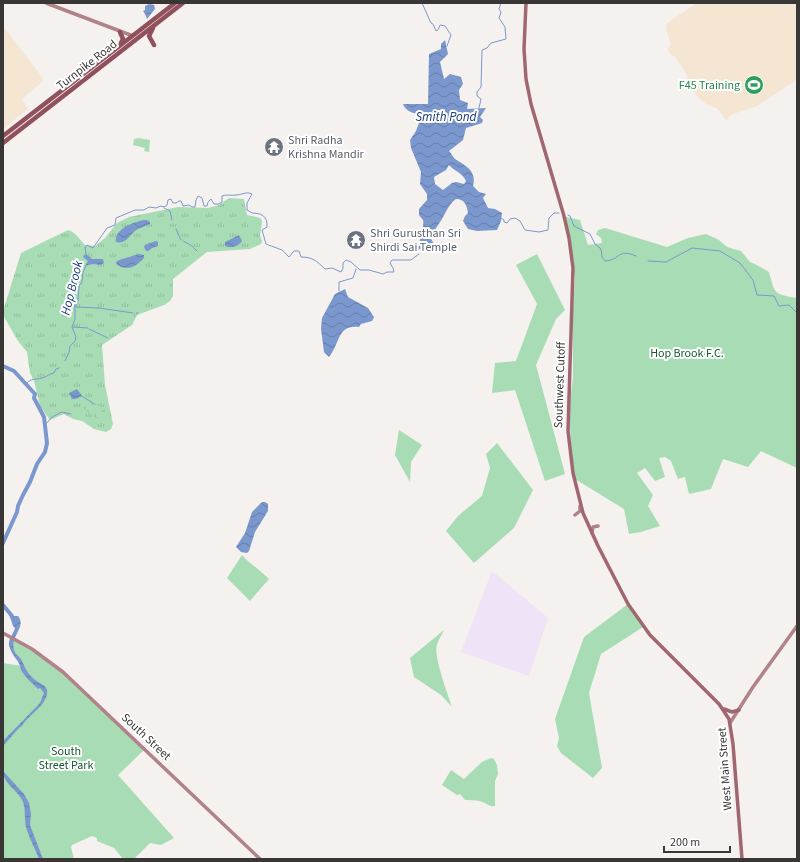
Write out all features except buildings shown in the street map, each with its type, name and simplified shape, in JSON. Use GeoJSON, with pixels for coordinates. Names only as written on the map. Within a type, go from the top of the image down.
{"type":"FeatureCollection","features":[{"type":"Feature","properties":{"kind":"highway","name":"Turnpike Road"},"geometry":{"type":"LineString","coordinates":[[3,136],[175,3]]}},
{"type":"Feature","properties":{"kind":"highway","name":"Turnpike Road"},"geometry":{"type":"LineString","coordinates":[[3,143],[183,3]]}},
{"type":"Feature","properties":{"kind":"highway"},"geometry":{"type":"LineString","coordinates":[[154,45],[149,35],[156,23]]}},
{"type":"Feature","properties":{"kind":"highway"},"geometry":{"type":"LineString","coordinates":[[120,32],[123,39],[120,45]]}},
{"type":"Feature","properties":{"kind":"main road"},"geometry":{"type":"LineString","coordinates":[[46,3],[138,38]]}},
{"type":"Feature","properties":{"kind":"main road","name":"Southwest Cutoff"},"geometry":{"type":"LineString","coordinates":[[526,3],[524,49],[526,79],[531,104],[564,216],[571,256],[573,292],[568,431],[572,473],[580,505],[592,534],[628,604],[643,627],[656,642],[723,708],[730,723]]}},
{"type":"Feature","properties":{"kind":"main road"},"geometry":{"type":"LineString","coordinates":[[575,515],[580,511],[580,505]]}},
{"type":"Feature","properties":{"kind":"main road"},"geometry":{"type":"LineString","coordinates":[[592,534],[593,528],[598,526]]}},
{"type":"Feature","properties":{"kind":"main road","name":"West Main Street"},"geometry":{"type":"LineString","coordinates":[[742,859],[730,723],[753,687],[797,626]]}},
{"type":"Feature","properties":{"kind":"main road","name":"South Street"},"geometry":{"type":"LineString","coordinates":[[3,633],[38,653],[63,672],[260,859]]}},
{"type":"Feature","properties":{"kind":"main road"},"geometry":{"type":"LineString","coordinates":[[723,708],[732,712],[739,710]]}},
{"type":"Feature","properties":{"kind":"shaded area"},"geometry":{"type":"Polygon","coordinates":[[[697,3],[797,3],[797,80],[757,106],[733,114],[726,120],[718,109],[706,104],[688,85],[687,75],[668,49],[671,44],[666,29],[667,24],[697,3]]]}},
{"type":"Feature","properties":{"kind":"shaded area"},"geometry":{"type":"Polygon","coordinates":[[[3,26],[43,78],[42,82],[22,99],[28,109],[3,129],[3,26]]]}},
{"type":"Feature","properties":{"kind":"shaded area"},"geometry":{"type":"Polygon","coordinates":[[[492,571],[548,618],[529,676],[461,652],[492,571]]]}},
{"type":"Feature","properties":{"kind":"green space"},"geometry":{"type":"Polygon","coordinates":[[[138,138],[150,140],[149,152],[144,151],[145,148],[133,145],[134,139],[138,138]]]}},
{"type":"Feature","properties":{"kind":"green space"},"geometry":{"type":"Polygon","coordinates":[[[229,198],[244,199],[247,215],[260,218],[262,221],[260,236],[262,241],[261,244],[250,249],[207,252],[173,279],[173,296],[170,301],[164,305],[137,315],[132,325],[102,345],[105,385],[113,424],[111,429],[106,432],[94,429],[82,421],[73,419],[64,414],[50,420],[40,406],[34,381],[30,373],[27,352],[18,341],[3,315],[21,253],[68,230],[76,234],[85,245],[95,246],[105,238],[117,223],[129,217],[178,207],[208,208],[219,205],[229,198]]]}},
{"type":"Feature","properties":{"kind":"green space","name":"Hop Brook F.C."},"geometry":{"type":"Polygon","coordinates":[[[566,217],[580,220],[588,245],[602,243],[601,238],[596,234],[598,230],[605,228],[667,247],[688,238],[706,234],[719,240],[727,247],[741,251],[750,262],[769,272],[774,289],[777,292],[797,298],[797,468],[761,451],[748,467],[723,459],[711,489],[689,494],[685,477],[678,479],[671,461],[665,457],[659,458],[665,477],[655,481],[645,468],[637,473],[653,495],[648,506],[660,526],[629,534],[624,509],[575,479],[572,464],[569,410],[573,378],[573,310],[575,278],[566,217]]]}},
{"type":"Feature","properties":{"kind":"green space"},"geometry":{"type":"Polygon","coordinates":[[[537,254],[565,310],[556,319],[536,365],[565,474],[545,481],[515,390],[492,393],[495,363],[516,361],[537,304],[516,265],[537,254]]]}},
{"type":"Feature","properties":{"kind":"green space"},"geometry":{"type":"Polygon","coordinates":[[[91,397],[96,404],[105,410],[105,415],[96,418],[82,407],[84,400],[91,397]]]}},
{"type":"Feature","properties":{"kind":"green space"},"geometry":{"type":"Polygon","coordinates":[[[399,430],[422,445],[411,462],[410,482],[395,455],[399,430]]]}},
{"type":"Feature","properties":{"kind":"green space"},"geometry":{"type":"Polygon","coordinates":[[[497,443],[533,490],[514,528],[474,563],[446,531],[458,516],[482,496],[490,468],[486,454],[497,443]]]}},
{"type":"Feature","properties":{"kind":"green space"},"geometry":{"type":"Polygon","coordinates":[[[242,555],[269,579],[250,601],[227,578],[242,555]]]}},
{"type":"Feature","properties":{"kind":"green space"},"geometry":{"type":"Polygon","coordinates":[[[628,604],[643,627],[601,654],[589,693],[602,768],[593,778],[561,753],[557,746],[559,738],[555,719],[584,637],[628,604]]]}},
{"type":"Feature","properties":{"kind":"green space"},"geometry":{"type":"Polygon","coordinates":[[[444,630],[436,650],[452,707],[441,695],[414,677],[410,658],[444,630]]]}},
{"type":"Feature","properties":{"kind":"green space","name":"South Street Park"},"geometry":{"type":"Polygon","coordinates":[[[13,638],[48,660],[145,749],[118,775],[174,838],[161,845],[150,843],[134,859],[123,859],[114,848],[97,841],[97,838],[92,836],[72,845],[71,847],[74,859],[3,859],[3,663],[22,666],[11,645],[13,638]]]}},
{"type":"Feature","properties":{"kind":"green space"},"geometry":{"type":"Polygon","coordinates":[[[491,758],[494,759],[497,765],[498,774],[495,781],[495,806],[491,806],[483,802],[465,800],[460,794],[457,795],[442,785],[451,770],[464,779],[482,762],[491,758]]]}},
{"type":"Feature","properties":{"kind":"water"},"geometry":{"type":"Polygon","coordinates":[[[149,4],[154,5],[155,9],[147,19],[143,11],[145,10],[145,6],[149,4]]]}},
{"type":"Feature","properties":{"kind":"water","name":"Smith Pond"},"geometry":{"type":"Polygon","coordinates":[[[445,40],[448,54],[440,62],[444,79],[450,74],[461,77],[463,84],[459,90],[460,100],[468,103],[467,109],[486,108],[480,117],[483,120],[482,123],[466,128],[463,140],[449,151],[455,159],[470,170],[474,181],[473,186],[479,192],[486,194],[483,198],[488,208],[495,209],[502,213],[501,221],[497,230],[477,231],[468,229],[463,221],[468,213],[466,205],[462,200],[456,199],[434,231],[431,239],[436,247],[429,251],[418,250],[423,223],[423,220],[419,215],[419,209],[427,200],[427,194],[420,184],[421,172],[411,148],[410,140],[416,131],[420,120],[423,120],[423,118],[407,110],[403,104],[428,104],[429,54],[441,49],[441,44],[445,40]],[[449,165],[446,170],[434,177],[435,184],[443,190],[452,183],[456,182],[464,184],[466,181],[463,176],[449,165]]]}},
{"type":"Feature","properties":{"kind":"water"},"geometry":{"type":"Polygon","coordinates":[[[143,220],[147,220],[150,224],[135,231],[123,242],[116,242],[116,237],[122,229],[143,220]]]}},
{"type":"Feature","properties":{"kind":"water"},"geometry":{"type":"Polygon","coordinates":[[[239,235],[242,241],[239,244],[232,247],[225,246],[225,242],[239,235]]]}},
{"type":"Feature","properties":{"kind":"water"},"geometry":{"type":"Polygon","coordinates":[[[156,241],[158,242],[158,246],[146,251],[144,247],[145,245],[156,241]]]}},
{"type":"Feature","properties":{"kind":"water"},"geometry":{"type":"Polygon","coordinates":[[[86,254],[92,259],[103,259],[104,263],[101,265],[93,264],[85,266],[88,261],[83,257],[86,254]]]}},
{"type":"Feature","properties":{"kind":"water"},"geometry":{"type":"Polygon","coordinates":[[[139,254],[144,255],[144,258],[135,266],[125,268],[117,265],[116,262],[119,260],[139,254]]]}},
{"type":"Feature","properties":{"kind":"water"},"geometry":{"type":"Polygon","coordinates":[[[345,289],[348,297],[368,308],[374,317],[372,321],[361,324],[359,327],[352,327],[343,332],[329,357],[324,352],[321,329],[322,318],[335,294],[345,289]]]}},
{"type":"Feature","properties":{"kind":"water"},"geometry":{"type":"Polygon","coordinates":[[[77,389],[83,397],[72,399],[69,393],[77,389]]]}},
{"type":"Feature","properties":{"kind":"water"},"geometry":{"type":"Polygon","coordinates":[[[262,502],[268,504],[268,511],[255,532],[249,551],[247,553],[241,552],[236,547],[245,533],[252,512],[262,502]]]}},
{"type":"Feature","properties":{"kind":"water"},"geometry":{"type":"Polygon","coordinates":[[[10,612],[14,616],[18,616],[20,620],[19,629],[14,643],[16,654],[21,659],[30,675],[47,689],[47,694],[40,707],[3,746],[3,741],[40,703],[44,693],[24,675],[18,661],[11,651],[9,643],[15,628],[9,614],[10,612]]]}},
{"type":"Feature","properties":{"kind":"water"},"geometry":{"type":"Polygon","coordinates":[[[3,771],[24,794],[29,803],[31,814],[30,825],[43,859],[39,859],[27,831],[23,802],[18,794],[8,784],[3,771]]]}},
{"type":"Feature","properties":{"kind":"waterway"},"geometry":{"type":"LineString","coordinates":[[422,3],[436,31],[440,25],[445,26],[451,35],[447,46]]}},
{"type":"Feature","properties":{"kind":"waterway"},"geometry":{"type":"LineString","coordinates":[[479,108],[481,99],[477,96],[477,92],[481,87],[482,50],[487,48],[491,43],[506,39],[505,27],[499,18],[501,3]]}},
{"type":"Feature","properties":{"kind":"waterway","name":"Hop Brook"},"geometry":{"type":"LineString","coordinates":[[86,254],[85,247],[87,245],[93,248],[107,228],[115,225],[116,218],[135,210],[144,210],[149,207],[164,207],[167,205],[168,200],[171,199],[173,203],[181,201],[183,206],[189,205],[195,207],[198,196],[202,198],[204,206],[207,206],[211,199],[214,204],[219,204],[222,202],[222,196],[248,193],[252,194],[247,203],[247,210],[263,216],[266,220],[267,227],[262,230],[266,244],[282,250],[289,257],[294,251],[299,251],[301,257],[314,260],[325,269],[332,268],[341,272],[343,263],[346,260],[351,262],[360,270],[369,270],[383,274],[387,272],[394,272],[390,263],[392,260],[411,260],[419,254]]}},
{"type":"Feature","properties":{"kind":"waterway"},"geometry":{"type":"LineString","coordinates":[[164,208],[170,211],[172,220]]}},
{"type":"Feature","properties":{"kind":"waterway","name":"Hop Brook"},"geometry":{"type":"LineString","coordinates":[[501,218],[507,223],[510,219],[515,218],[520,221],[525,230],[539,232],[548,230],[549,218],[554,213],[559,213]]}},
{"type":"Feature","properties":{"kind":"waterway","name":"Hop Brook"},"geometry":{"type":"LineString","coordinates":[[568,215],[570,216],[574,226],[590,234],[595,244],[601,249],[602,257],[605,261],[614,259],[625,253],[636,256]]}},
{"type":"Feature","properties":{"kind":"waterway"},"geometry":{"type":"LineString","coordinates":[[176,229],[181,240]]}},
{"type":"Feature","properties":{"kind":"waterway"},"geometry":{"type":"LineString","coordinates":[[183,241],[197,251]]}},
{"type":"Feature","properties":{"kind":"waterway","name":"Hop Brook"},"geometry":{"type":"LineString","coordinates":[[648,261],[666,262],[692,248],[720,251],[740,263],[753,280],[757,295],[774,296],[779,306],[789,305],[797,313]]}},
{"type":"Feature","properties":{"kind":"waterway","name":"Hop Brook"},"geometry":{"type":"LineString","coordinates":[[65,361],[70,346],[75,341],[76,337],[72,327],[75,319],[75,306],[78,301],[79,286],[82,282],[83,272],[86,266]]}},
{"type":"Feature","properties":{"kind":"waterway"},"geometry":{"type":"LineString","coordinates":[[339,291],[339,282],[353,278],[356,269]]}},
{"type":"Feature","properties":{"kind":"waterway"},"geometry":{"type":"LineString","coordinates":[[76,307],[99,308],[133,313]]}},
{"type":"Feature","properties":{"kind":"waterway"},"geometry":{"type":"LineString","coordinates":[[73,327],[88,328]]}},
{"type":"Feature","properties":{"kind":"waterway"},"geometry":{"type":"LineString","coordinates":[[89,329],[108,338]]}},
{"type":"Feature","properties":{"kind":"waterway"},"geometry":{"type":"LineString","coordinates":[[3,366],[14,371],[35,394],[34,398],[44,417],[47,443],[45,452],[37,464],[3,543]]}},
{"type":"Feature","properties":{"kind":"waterway","name":"Hop Brook"},"geometry":{"type":"LineString","coordinates":[[27,383],[54,373],[56,369],[59,368]]}},
{"type":"Feature","properties":{"kind":"waterway"},"geometry":{"type":"LineString","coordinates":[[83,397],[93,403]]}},
{"type":"Feature","properties":{"kind":"waterway"},"geometry":{"type":"LineString","coordinates":[[45,425],[52,417],[62,412],[71,414]]}},
{"type":"Feature","properties":{"kind":"waterway"},"geometry":{"type":"LineString","coordinates":[[3,605],[12,616]]}},
{"type":"Feature","properties":{"kind":"place","name":"F45 Training"},"geometry":{"type":"Point","coordinates":[754,85]}},
{"type":"Feature","properties":{"kind":"place","name":"Shri Radha Krishna Mandir"},"geometry":{"type":"Point","coordinates":[274,147]}},
{"type":"Feature","properties":{"kind":"place","name":"Shri Gurusthan Sri Shirdi Sai Temple"},"geometry":{"type":"Point","coordinates":[356,240]}}]}
